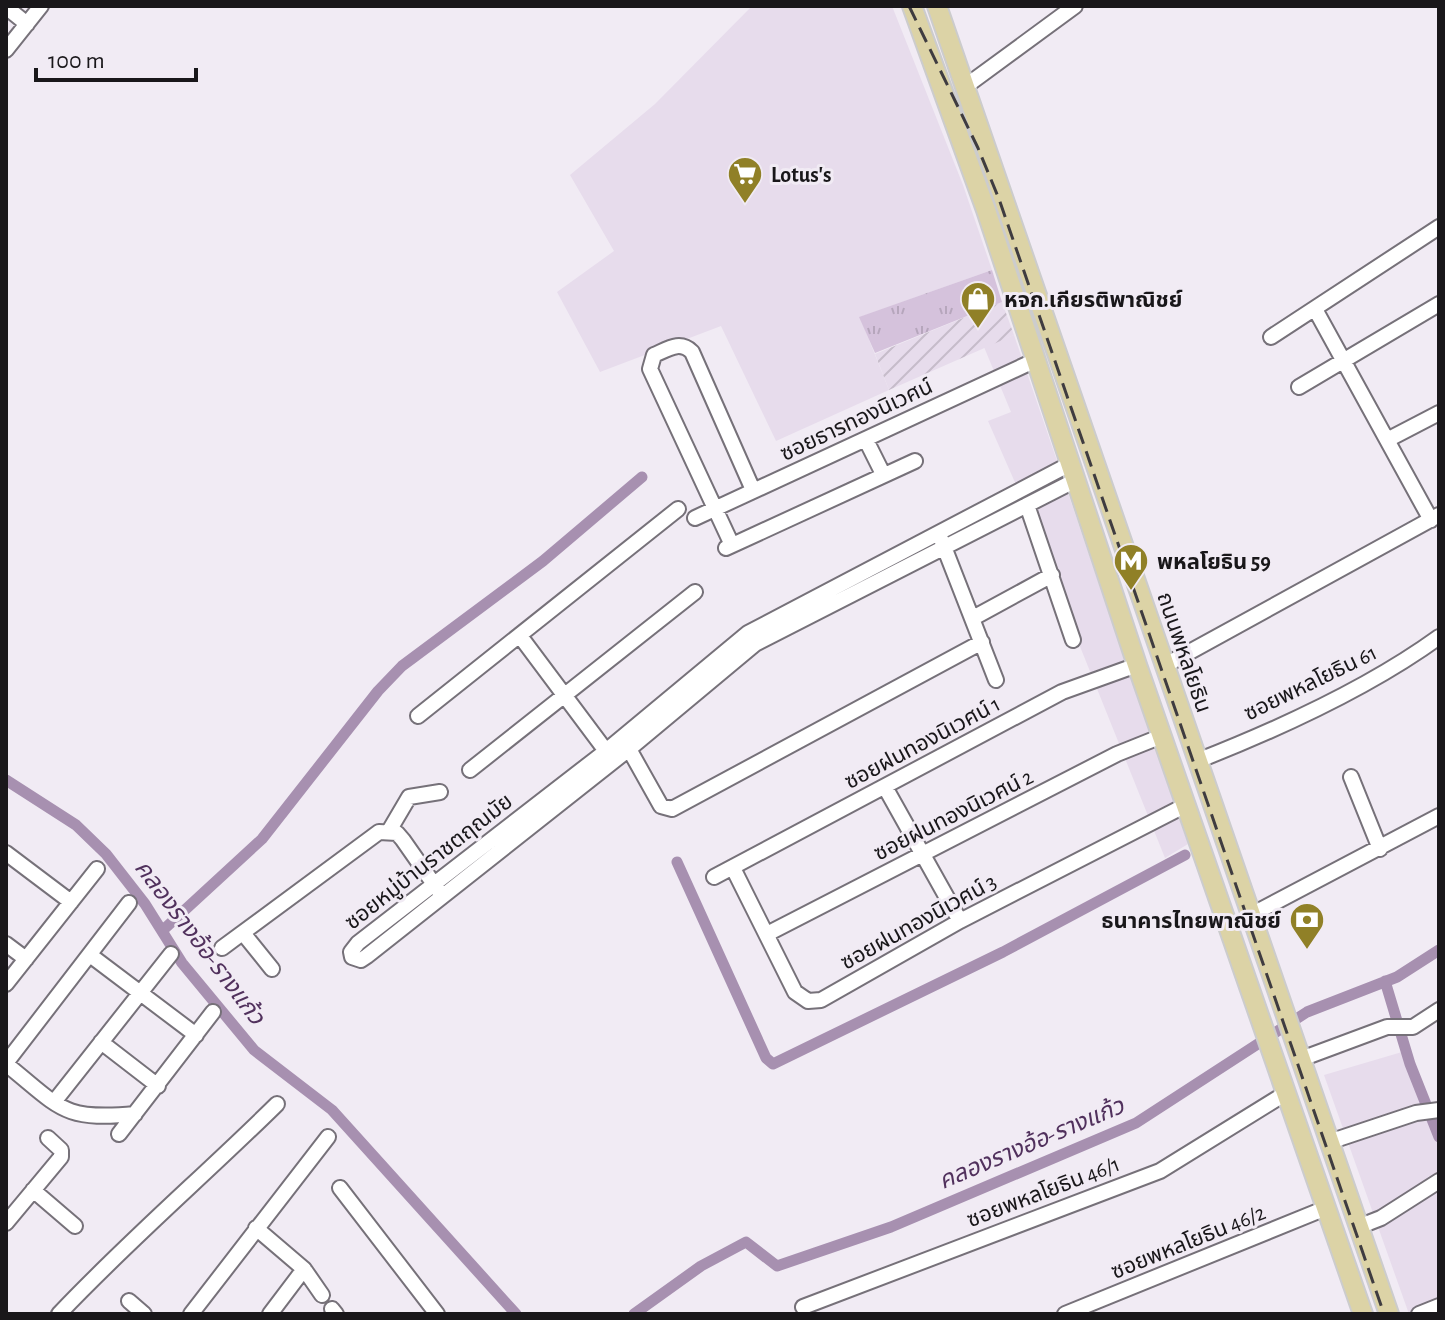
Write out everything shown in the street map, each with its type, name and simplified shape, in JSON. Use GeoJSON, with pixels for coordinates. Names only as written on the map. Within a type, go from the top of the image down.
{"type":"FeatureCollection","features":[{"type":"Feature","properties":{"kind":"main road"},"geometry":{"type":"LineString","coordinates":[[912,6],[1036,360],[1137,665],[1360,1313]]}},
{"type":"Feature","properties":{"kind":"main road","name":"ถนนพหลโยธิน"},"geometry":{"type":"LineString","coordinates":[[937,6],[1388,1314]]}},
{"type":"Feature","properties":{"kind":"main road"},"geometry":{"type":"LineString","coordinates":[[1202,852],[1225,841]]}},
{"type":"Feature","properties":{"kind":"street"},"geometry":{"type":"LineString","coordinates":[[6,50],[41,6]]}},
{"type":"Feature","properties":{"kind":"street"},"geometry":{"type":"LineString","coordinates":[[966,86],[1075,6]]}},
{"type":"Feature","properties":{"kind":"street"},"geometry":{"type":"LineString","coordinates":[[6,7],[27,24]]}},
{"type":"Feature","properties":{"kind":"street"},"geometry":{"type":"LineString","coordinates":[[1271,337],[1439,227]]}},
{"type":"Feature","properties":{"kind":"street"},"geometry":{"type":"LineString","coordinates":[[1299,387],[1439,304]]}},
{"type":"Feature","properties":{"kind":"street"},"geometry":{"type":"LineString","coordinates":[[1164,666],[1435,517],[1315,309]]}},
{"type":"Feature","properties":{"kind":"street"},"geometry":{"type":"LineString","coordinates":[[753,490],[692,352],[685,346],[675,345],[654,355],[650,369],[716,508],[728,547],[915,461]]}},
{"type":"Feature","properties":{"kind":"street","name":"ซอยธารทองนิเวศน์"},"geometry":{"type":"LineString","coordinates":[[695,518],[1036,360]]}},
{"type":"Feature","properties":{"kind":"street"},"geometry":{"type":"LineString","coordinates":[[1389,439],[1439,413]]}},
{"type":"Feature","properties":{"kind":"street"},"geometry":{"type":"LineString","coordinates":[[866,440],[883,474]]}},
{"type":"Feature","properties":{"kind":"street","name":"ซอยหมู่บ้านราชตฤณมัย"},"geometry":{"type":"LineString","coordinates":[[683,697],[517,819],[439,891],[367,956],[361,960],[352,957],[358,943],[439,891],[526,832],[629,749],[760,625],[1027,505],[1073,472]]}},
{"type":"Feature","properties":{"kind":"street","name":"ซอยหมู่บ้านราชตฤณมัย"},"geometry":{"type":"LineString","coordinates":[[942,541],[1073,472]]}},
{"type":"Feature","properties":{"kind":"street"},"geometry":{"type":"LineString","coordinates":[[1027,505],[1073,640]]}},
{"type":"Feature","properties":{"kind":"street"},"geometry":{"type":"LineString","coordinates":[[418,716],[678,509]]}},
{"type":"Feature","properties":{"kind":"street"},"geometry":{"type":"LineString","coordinates":[[942,541],[996,680]]}},
{"type":"Feature","properties":{"kind":"street"},"geometry":{"type":"LineString","coordinates":[[973,618],[1052,575]]}},
{"type":"Feature","properties":{"kind":"street"},"geometry":{"type":"LineString","coordinates":[[470,770],[695,592]]}},
{"type":"Feature","properties":{"kind":"street"},"geometry":{"type":"LineString","coordinates":[[520,636],[606,751]]}},
{"type":"Feature","properties":{"kind":"street","name":"ซอยพหลโยธิน 61"},"geometry":{"type":"LineString","coordinates":[[1197,761],[1318,705],[1414,655],[1439,637]]}},
{"type":"Feature","properties":{"kind":"street"},"geometry":{"type":"LineString","coordinates":[[629,749],[661,806],[672,809],[982,642]]}},
{"type":"Feature","properties":{"kind":"street","name":"ซอยฝนทองนิเวศน์ 1"},"geometry":{"type":"LineString","coordinates":[[714,877],[1062,692],[1137,665]]}},
{"type":"Feature","properties":{"kind":"street","name":"ซอยฝนทองนิเวศน์ 2"},"geometry":{"type":"LineString","coordinates":[[767,934],[1117,754],[1162,736]]}},
{"type":"Feature","properties":{"kind":"street"},"geometry":{"type":"LineString","coordinates":[[1351,777],[1380,849]]}},
{"type":"Feature","properties":{"kind":"street"},"geometry":{"type":"LineString","coordinates":[[885,787],[960,921]]}},
{"type":"Feature","properties":{"kind":"street"},"geometry":{"type":"LineString","coordinates":[[389,831],[409,797],[440,792]]}},
{"type":"Feature","properties":{"kind":"street","name":"ซอยฝนทองนิเวศน์ 3"},"geometry":{"type":"LineString","coordinates":[[733,868],[795,992],[808,1001],[821,1000],[960,921],[1186,805]]}},
{"type":"Feature","properties":{"kind":"street"},"geometry":{"type":"LineString","coordinates":[[1251,915],[1439,816]]}},
{"type":"Feature","properties":{"kind":"street"},"geometry":{"type":"LineString","coordinates":[[517,819],[526,832]]}},
{"type":"Feature","properties":{"kind":"street"},"geometry":{"type":"LineString","coordinates":[[222,948],[379,832],[389,831],[403,840],[439,891]]}},
{"type":"Feature","properties":{"kind":"street"},"geometry":{"type":"LineString","coordinates":[[6,853],[71,902]]}},
{"type":"Feature","properties":{"kind":"street"},"geometry":{"type":"LineString","coordinates":[[6,984],[97,869]]}},
{"type":"Feature","properties":{"kind":"street"},"geometry":{"type":"LineString","coordinates":[[129,903],[6,1064],[54,1102],[80,1116],[135,1114]]}},
{"type":"Feature","properties":{"kind":"street"},"geometry":{"type":"LineString","coordinates":[[243,933],[272,969]]}},
{"type":"Feature","properties":{"kind":"street"},"geometry":{"type":"LineString","coordinates":[[6,944],[26,959]]}},
{"type":"Feature","properties":{"kind":"street"},"geometry":{"type":"LineString","coordinates":[[54,1102],[171,954]]}},
{"type":"Feature","properties":{"kind":"street"},"geometry":{"type":"LineString","coordinates":[[90,955],[196,1035]]}},
{"type":"Feature","properties":{"kind":"street"},"geometry":{"type":"LineString","coordinates":[[1301,1059],[1387,1027],[1413,1027],[1439,1010]]}},
{"type":"Feature","properties":{"kind":"street"},"geometry":{"type":"LineString","coordinates":[[119,1134],[213,1012]]}},
{"type":"Feature","properties":{"kind":"street"},"geometry":{"type":"LineString","coordinates":[[101,1042],[158,1086]]}},
{"type":"Feature","properties":{"kind":"street","name":"ซอยพหลโยธิน 46/1"},"geometry":{"type":"LineString","coordinates":[[803,1307],[1160,1171],[1286,1093]]}},
{"type":"Feature","properties":{"kind":"street"},"geometry":{"type":"LineString","coordinates":[[59,1314],[123,1247],[182,1196],[277,1104]]}},
{"type":"Feature","properties":{"kind":"street"},"geometry":{"type":"LineString","coordinates":[[1329,1142],[1416,1113],[1439,1110]]}},
{"type":"Feature","properties":{"kind":"street"},"geometry":{"type":"LineString","coordinates":[[191,1314],[328,1137]]}},
{"type":"Feature","properties":{"kind":"street"},"geometry":{"type":"LineString","coordinates":[[6,1223],[62,1153],[48,1138]]}},
{"type":"Feature","properties":{"kind":"street"},"geometry":{"type":"LineString","coordinates":[[1358,1227],[1381,1218],[1439,1181]]}},
{"type":"Feature","properties":{"kind":"street"},"geometry":{"type":"LineString","coordinates":[[340,1188],[437,1314]]}},
{"type":"Feature","properties":{"kind":"street"},"geometry":{"type":"LineString","coordinates":[[33,1190],[75,1226]]}},
{"type":"Feature","properties":{"kind":"street","name":"ซอยพหลโยธิน 46/2"},"geometry":{"type":"LineString","coordinates":[[1065,1314],[1326,1208]]}},
{"type":"Feature","properties":{"kind":"street"},"geometry":{"type":"LineString","coordinates":[[256,1228],[304,1269],[322,1295]]}},
{"type":"Feature","properties":{"kind":"street"},"geometry":{"type":"LineString","coordinates":[[270,1314],[304,1269]]}},
{"type":"Feature","properties":{"kind":"street"},"geometry":{"type":"LineString","coordinates":[[129,1301],[144,1314]]}},
{"type":"Feature","properties":{"kind":"street"},"geometry":{"type":"LineString","coordinates":[[1419,1314],[1439,1306]]}},
{"type":"Feature","properties":{"kind":"shaded area"},"geometry":{"type":"Polygon","coordinates":[[[752,6],[892,6],[963,185],[992,270],[860,317],[889,390],[776,441],[721,326],[600,372],[557,292],[614,251],[570,175],[655,104],[752,6]]]}},
{"type":"Feature","properties":{"kind":"shaded area"},"geometry":{"type":"Polygon","coordinates":[[[1002,302],[1014,335],[889,390],[875,354],[1002,302]]]}},
{"type":"Feature","properties":{"kind":"shaded area"},"geometry":{"type":"Polygon","coordinates":[[[1014,335],[1188,844],[1165,858],[1079,644],[1071,647],[1048,584],[1057,578],[988,421],[1011,412],[984,347],[1014,335]]]}},
{"type":"Feature","properties":{"kind":"shaded area"},"geometry":{"type":"Polygon","coordinates":[[[1402,1052],[1439,1146],[1439,1314],[1409,1314],[1324,1075],[1402,1052]]]}},
{"type":"Feature","properties":{"kind":"green space"},"geometry":{"type":"Polygon","coordinates":[[[992,270],[1002,302],[875,353],[859,317],[992,270]]]}},
{"type":"Feature","properties":{"kind":"waterway"},"geometry":{"type":"LineString","coordinates":[[162,931],[262,839],[378,691],[402,666],[543,561],[642,477]]}},
{"type":"Feature","properties":{"kind":"waterway","name":"คลองรางอ้อ-รางแก้ว"},"geometry":{"type":"LineString","coordinates":[[6,780],[76,825],[106,854],[145,904],[182,963],[254,1050],[332,1110],[516,1314]]}},
{"type":"Feature","properties":{"kind":"waterway"},"geometry":{"type":"LineString","coordinates":[[677,862],[766,1058],[773,1064],[1003,952],[1185,855]]}},
{"type":"Feature","properties":{"kind":"waterway","name":"คลองรางอ้อ-รางแก้ว"},"geometry":{"type":"LineString","coordinates":[[634,1314],[701,1266],[746,1242],[777,1266],[891,1227],[1136,1123],[1307,1012],[1397,977],[1439,950]]}},
{"type":"Feature","properties":{"kind":"waterway"},"geometry":{"type":"LineString","coordinates":[[1385,981],[1410,1064],[1439,1137]]}},
{"type":"Feature","properties":{"kind":"railway"},"geometry":{"type":"LineString","coordinates":[[909,6],[978,148],[999,199],[1384,1314]]}},
{"type":"Feature","properties":{"kind":"place","name":"Lotus's"},"geometry":{"type":"Point","coordinates":[745,205]}},
{"type":"Feature","properties":{"kind":"place","name":"หจก.เกียรติพาณิชย์"},"geometry":{"type":"Point","coordinates":[978,330]}},
{"type":"Feature","properties":{"kind":"place","name":"พหลโยธิน 59"},"geometry":{"type":"Point","coordinates":[1131,592]}},
{"type":"Feature","properties":{"kind":"place","name":"ธนาคารไทยพาณิชย์"},"geometry":{"type":"Point","coordinates":[1307,951]}}]}
